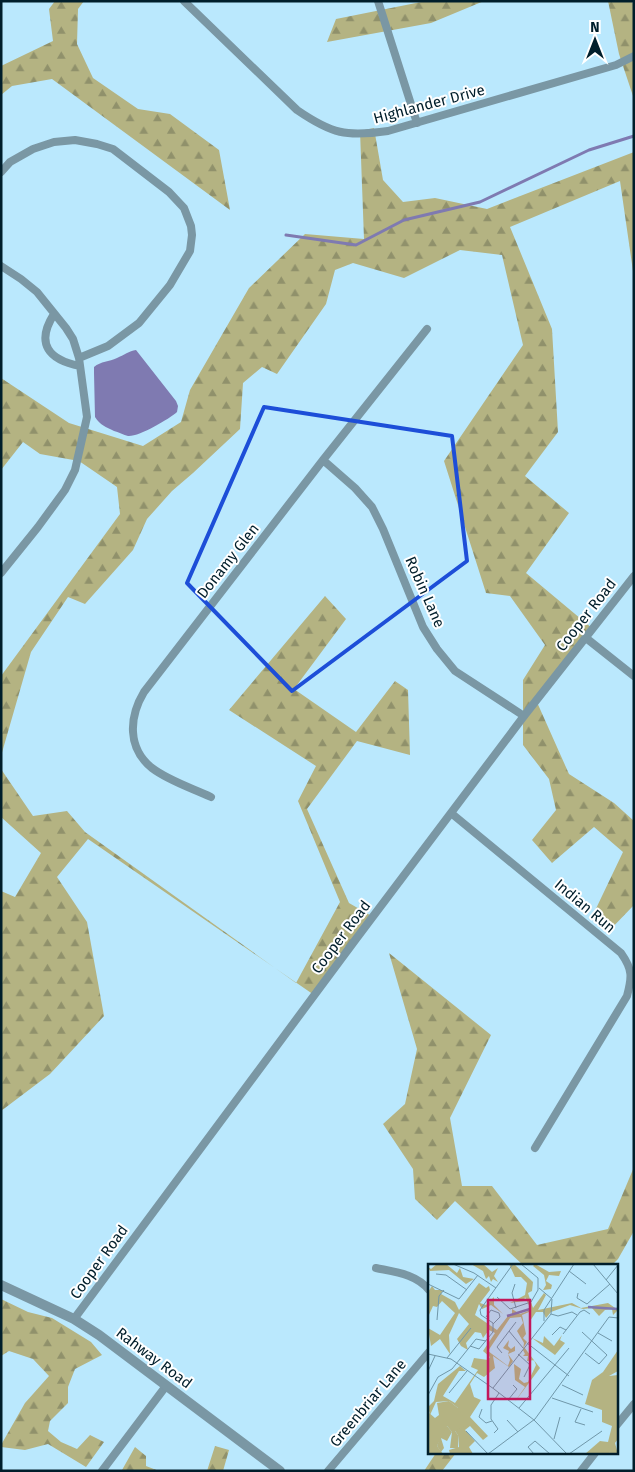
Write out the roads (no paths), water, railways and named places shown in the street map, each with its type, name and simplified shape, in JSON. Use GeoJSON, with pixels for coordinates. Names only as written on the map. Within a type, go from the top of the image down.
{"type":"FeatureCollection","features":[{"type":"Feature","properties":{"kind":"street","name":"Highlander Drive"},"geometry":{"type":"LineString","coordinates":[[184,1],[298,110],[318,124],[338,132],[364,135],[388,131],[616,65],[634,56]]}},
{"type":"Feature","properties":{"kind":"street"},"geometry":{"type":"LineString","coordinates":[[378,1],[417,123]]}},
{"type":"Feature","properties":{"kind":"street"},"geometry":{"type":"LineString","coordinates":[[1,172],[10,162],[17,158],[33,149],[54,142],[75,140],[97,144],[113,149],[169,192],[184,208],[191,226],[190,251],[170,285],[139,323],[108,346],[79,362],[68,364],[56,358],[48,349],[45,338],[47,326],[54,314]]}},
{"type":"Feature","properties":{"kind":"street"},"geometry":{"type":"LineString","coordinates":[[1,266],[37,292],[73,339],[79,362],[87,417],[75,470],[65,490],[1,573]]}},
{"type":"Feature","properties":{"kind":"street","name":"Donamy Glen"},"geometry":{"type":"LineString","coordinates":[[211,797],[160,773],[142,757],[134,741],[132,730],[135,707],[144,692],[426,329]]}},
{"type":"Feature","properties":{"kind":"street","name":"Robin Lane"},"geometry":{"type":"LineString","coordinates":[[323,460],[355,488],[372,507],[383,529],[423,627],[436,648],[455,671],[524,716]]}},
{"type":"Feature","properties":{"kind":"street","name":"Cooper Road"},"geometry":{"type":"LineString","coordinates":[[74,1319],[234,1102],[524,716],[634,576]]}},
{"type":"Feature","properties":{"kind":"street"},"geometry":{"type":"LineString","coordinates":[[586,638],[634,676]]}},
{"type":"Feature","properties":{"kind":"street","name":"Indian Run"},"geometry":{"type":"LineString","coordinates":[[451,813],[621,953],[629,965],[631,978],[627,996],[535,1148]]}},
{"type":"Feature","properties":{"kind":"street"},"geometry":{"type":"LineString","coordinates":[[376,1268],[409,1275],[428,1289]]}},
{"type":"Feature","properties":{"kind":"street","name":"Rahway Road"},"geometry":{"type":"LineString","coordinates":[[1,1285],[74,1319],[280,1471]]}},
{"type":"Feature","properties":{"kind":"street","name":"Greenbriar Lane"},"geometry":{"type":"LineString","coordinates":[[328,1471],[428,1353]]}},
{"type":"Feature","properties":{"kind":"street"},"geometry":{"type":"LineString","coordinates":[[102,1471],[166,1386]]}},
{"type":"Feature","properties":{"kind":"street"},"geometry":{"type":"LineString","coordinates":[[618,1424],[634,1404]]}},
{"type":"Feature","properties":{"kind":"street"},"geometry":{"type":"LineString","coordinates":[[581,1471],[594,1454]]}},
{"type":"Feature","properties":{"kind":"waterway"},"geometry":{"type":"LineString","coordinates":[[286,235],[356,245],[404,220],[480,202],[589,150],[634,136]]}}]}
